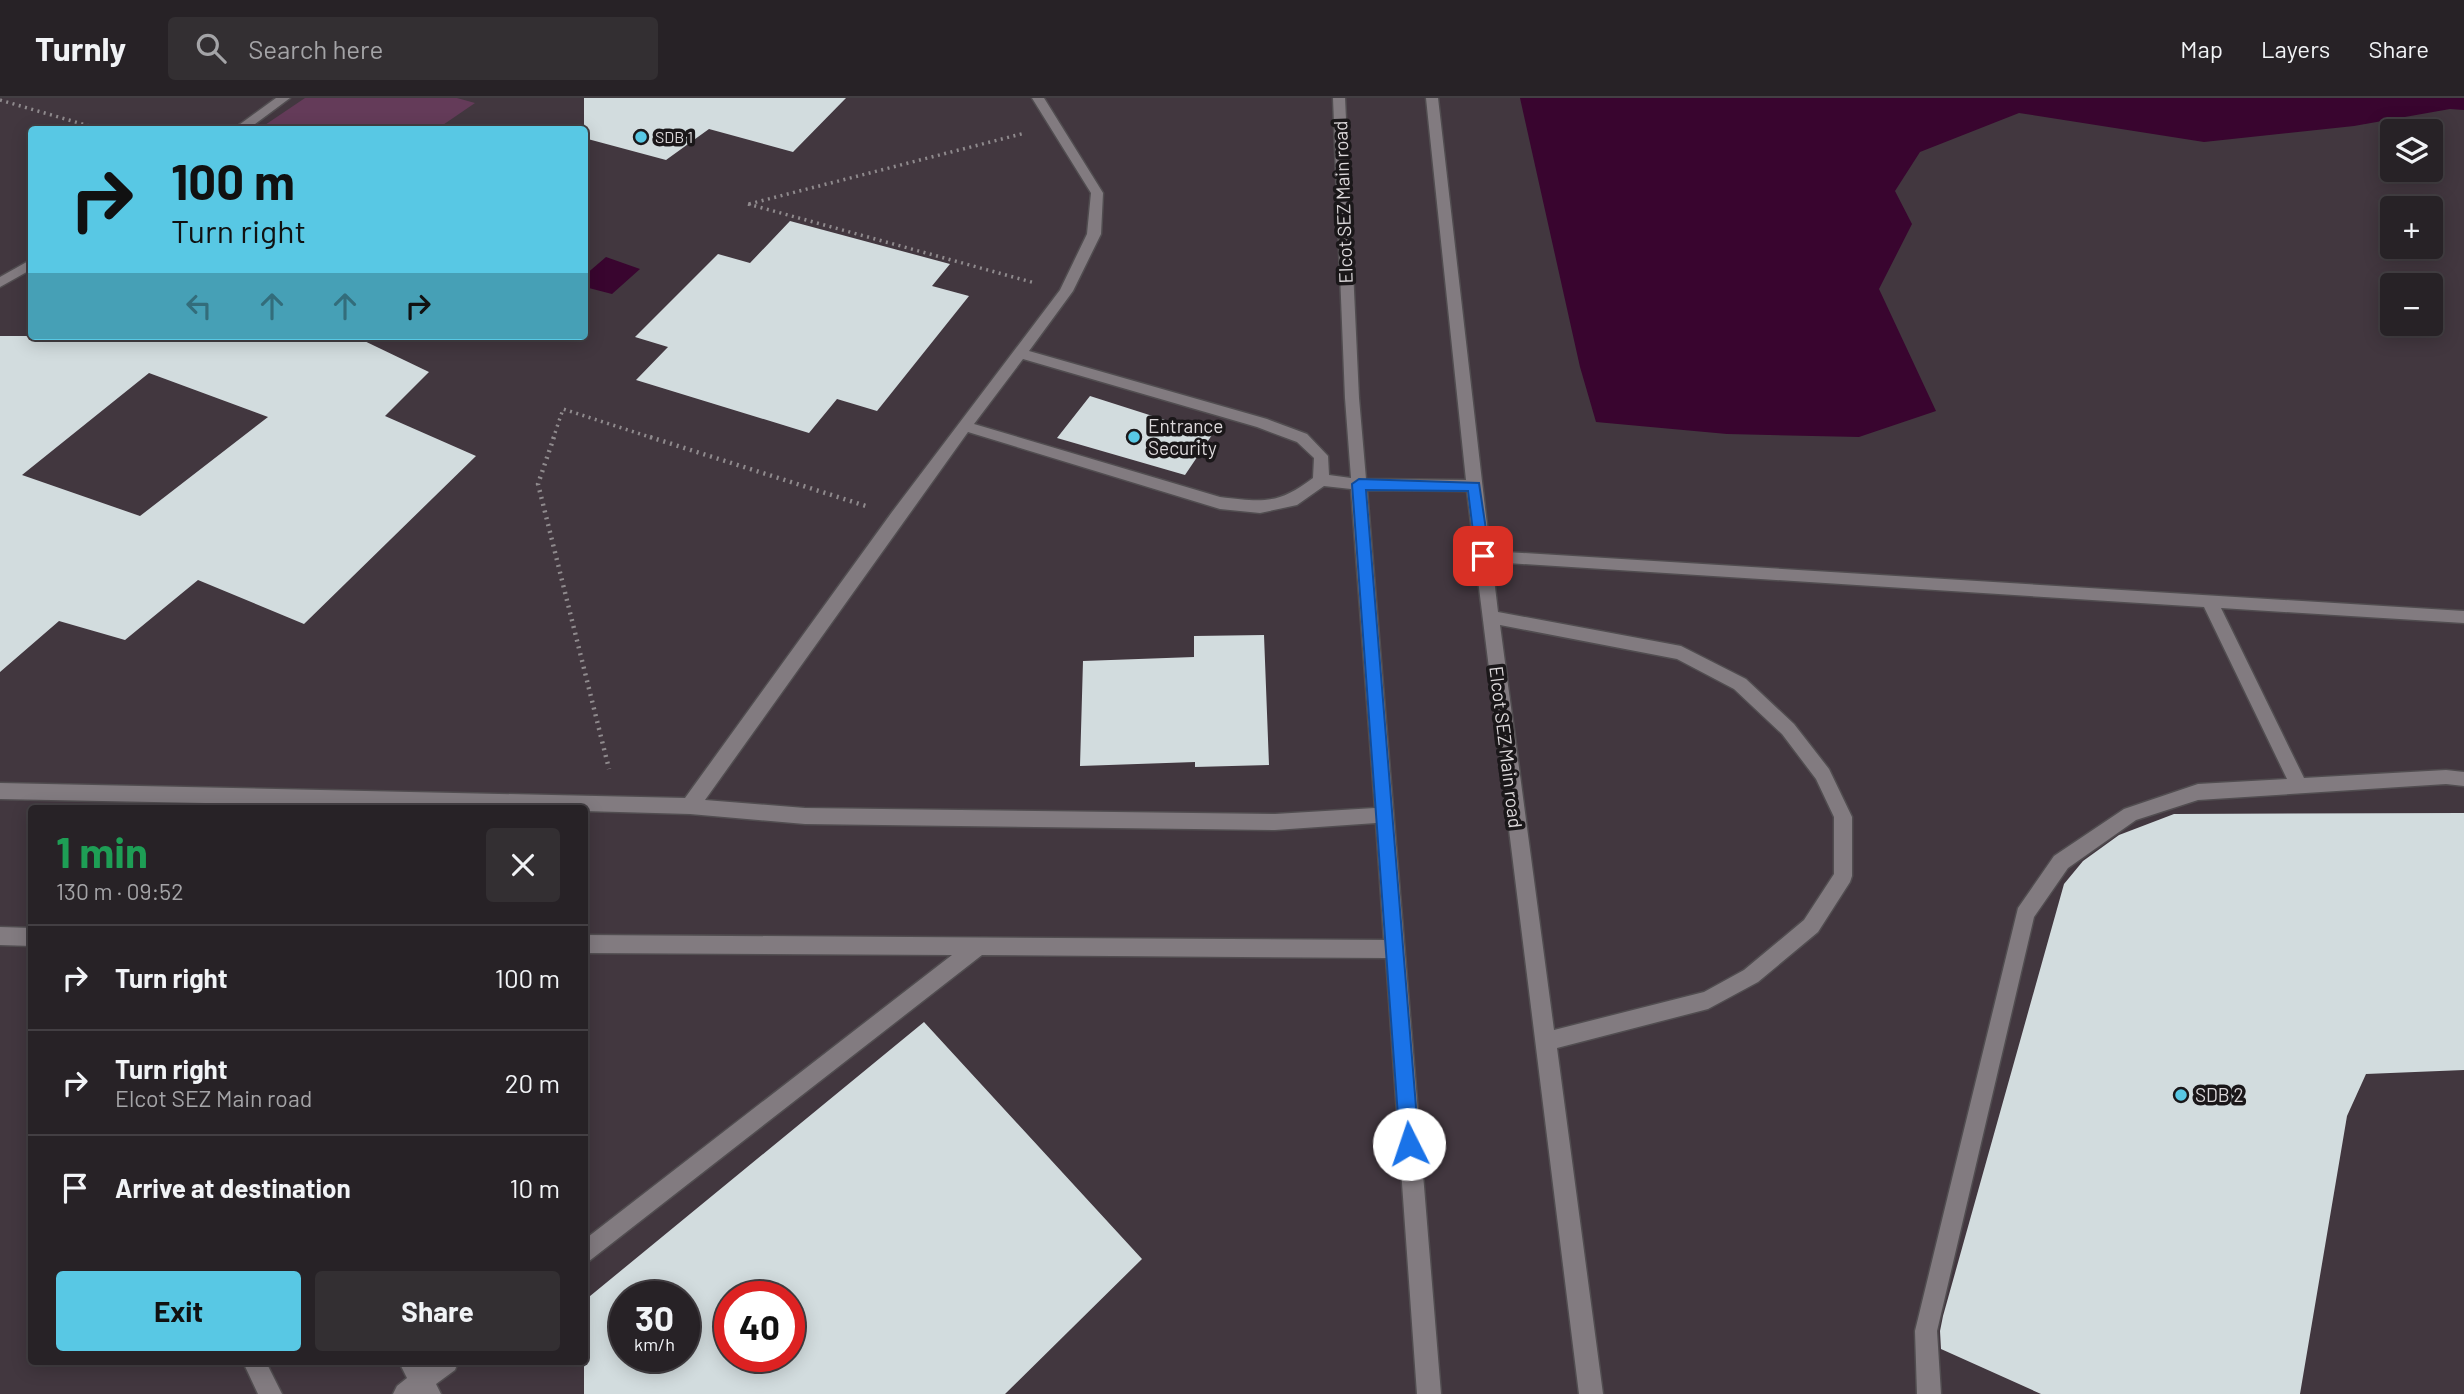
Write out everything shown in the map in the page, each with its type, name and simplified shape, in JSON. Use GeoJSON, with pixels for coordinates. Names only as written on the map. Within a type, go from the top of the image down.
{"type":"FeatureCollection","features":[{"type":"Feature","properties":{"kind":"street"},"geometry":{"type":"LineString","coordinates":[[244,126],[284,98]]}},
{"type":"Feature","properties":{"kind":"street"},"geometry":{"type":"LineString","coordinates":[[690,806],[897,516],[1066,291],[1094,234],[1097,192],[1038,98]]}},
{"type":"Feature","properties":{"kind":"street","name":"Elcot SEZ Main road"},"geometry":{"type":"LineString","coordinates":[[1339,98],[1352,398],[1429,1394]]}},
{"type":"Feature","properties":{"kind":"street","name":"Elcot SEZ Main road"},"geometry":{"type":"LineString","coordinates":[[1432,98],[1490,617],[1591,1394]]}},
{"type":"Feature","properties":{"kind":"street"},"geometry":{"type":"LineString","coordinates":[[0,283],[28,266]]}},
{"type":"Feature","properties":{"kind":"street"},"geometry":{"type":"LineString","coordinates":[[1020,353],[1262,423],[1302,438],[1321,456],[1321,480]]}},
{"type":"Feature","properties":{"kind":"street"},"geometry":{"type":"LineString","coordinates":[[965,426],[1220,503],[1260,507],[1297,499],[1321,480],[1359,484],[1474,486]]}},
{"type":"Feature","properties":{"kind":"street"},"geometry":{"type":"LineString","coordinates":[[1483,556],[2464,617]]}},
{"type":"Feature","properties":{"kind":"street"},"geometry":{"type":"LineString","coordinates":[[2209,601],[2299,786]]}},
{"type":"Feature","properties":{"kind":"street"},"geometry":{"type":"LineString","coordinates":[[1490,617],[1681,653],[1740,684],[1788,729],[1823,774],[1843,817],[1843,876],[1811,926],[1751,976],[1708,1000],[1544,1042]]}},
{"type":"Feature","properties":{"kind":"street"},"geometry":{"type":"LineString","coordinates":[[1929,1394],[1926,1331],[2025,914],[2062,862],[2130,814],[2199,792],[2446,777],[2464,779]]}},
{"type":"Feature","properties":{"kind":"street"},"geometry":{"type":"LineString","coordinates":[[0,791],[577,805]]}},
{"type":"Feature","properties":{"kind":"street"},"geometry":{"type":"LineString","coordinates":[[588,805],[690,806],[805,816],[1275,822],[1383,815]]}},
{"type":"Feature","properties":{"kind":"street"},"geometry":{"type":"LineString","coordinates":[[0,936],[28,937]]}},
{"type":"Feature","properties":{"kind":"street"},"geometry":{"type":"LineString","coordinates":[[588,944],[1394,949]]}},
{"type":"Feature","properties":{"kind":"street"},"geometry":{"type":"LineString","coordinates":[[588,1251],[979,946]]}},
{"type":"Feature","properties":{"kind":"street"},"geometry":{"type":"LineString","coordinates":[[256,1365],[271,1394]]}},
{"type":"Feature","properties":{"kind":"street"},"geometry":{"type":"LineString","coordinates":[[416,1383],[443,1365]]}},
{"type":"Feature","properties":{"kind":"path"},"geometry":{"type":"LineString","coordinates":[[0,100],[89,126]]}},
{"type":"Feature","properties":{"kind":"path"},"geometry":{"type":"LineString","coordinates":[[1056,125],[748,204],[1066,291]]}},
{"type":"Feature","properties":{"kind":"path"},"geometry":{"type":"LineString","coordinates":[[618,806],[538,484],[563,410],[897,516]]}},
{"type":"Feature","properties":{"kind":"shaded area"},"geometry":{"type":"Polygon","coordinates":[[[0,98],[2464,98],[2464,1394],[0,1394],[0,98]]]}},
{"type":"Feature","properties":{"kind":"shaded area"},"geometry":{"type":"Polygon","coordinates":[[[305,98],[457,98],[475,103],[441,126],[263,126],[305,98]]]}},
{"type":"Feature","properties":{"kind":"shaded area"},"geometry":{"type":"Polygon","coordinates":[[[1520,98],[2464,98],[2464,110],[2450,109],[2380,119],[2380,121],[2354,126],[2204,142],[2019,113],[1920,152],[1895,191],[1912,224],[1879,289],[1936,411],[1859,437],[1727,434],[1596,422],[1580,367],[1520,98]]]}},
{"type":"Feature","properties":{"kind":"shaded area"},"geometry":{"type":"Polygon","coordinates":[[[606,257],[640,269],[612,294],[588,288],[588,272],[606,257]]]}},
{"type":"Feature","properties":{"kind":"building","name":"SDB 1"},"geometry":{"type":"Polygon","coordinates":[[[584,98],[846,98],[793,152],[709,129],[666,160],[588,139],[588,126],[584,126],[584,98]]]}},
{"type":"Feature","properties":{"kind":"building"},"geometry":{"type":"Polygon","coordinates":[[[790,221],[950,264],[932,286],[969,296],[877,411],[837,399],[809,433],[636,380],[668,347],[635,337],[718,254],[750,263],[790,221]]]}},
{"type":"Feature","properties":{"kind":"building"},"geometry":{"type":"Polygon","coordinates":[[[0,336],[28,336],[28,340],[362,340],[429,372],[385,416],[476,456],[304,624],[198,580],[125,640],[59,621],[0,672],[0,336]],[[149,373],[22,475],[140,516],[268,417],[149,373]]]}},
{"type":"Feature","properties":{"kind":"building","name":"Entrance Security"},"geometry":{"type":"Polygon","coordinates":[[[1090,396],[1212,435],[1185,475],[1057,438],[1090,396]]]}},
{"type":"Feature","properties":{"kind":"building"},"geometry":{"type":"Polygon","coordinates":[[[1264,635],[1269,765],[1195,767],[1195,762],[1080,766],[1083,661],[1194,657],[1194,636],[1264,635]]]}},
{"type":"Feature","properties":{"kind":"building","name":"SDB 2"},"geometry":{"type":"Polygon","coordinates":[[[2464,813],[2464,1070],[2366,1074],[2347,1116],[2300,1394],[2041,1394],[1941,1349],[1943,1316],[2064,884],[2083,861],[2119,835],[2174,814],[2464,813]]]}},
{"type":"Feature","properties":{"kind":"building"},"geometry":{"type":"Polygon","coordinates":[[[924,1022],[1142,1259],[1005,1394],[584,1394],[584,1365],[588,1365],[588,1298],[924,1022]]]}},
{"type":"Feature","properties":{"kind":"place","name":"SDB 1"},"geometry":{"type":"Point","coordinates":[641,137]}},
{"type":"Feature","properties":{"kind":"place","name":"Entrance Security"},"geometry":{"type":"Point","coordinates":[1134,437]}},
{"type":"Feature","properties":{"kind":"place","name":"SDB 2"},"geometry":{"type":"Point","coordinates":[2181,1095]}},
{"type":"Feature","properties":{"kind":"route"},"geometry":{"type":"LineString","coordinates":[[1409,1144],[1359,484],[1474,486],[1483,556]]}}]}
